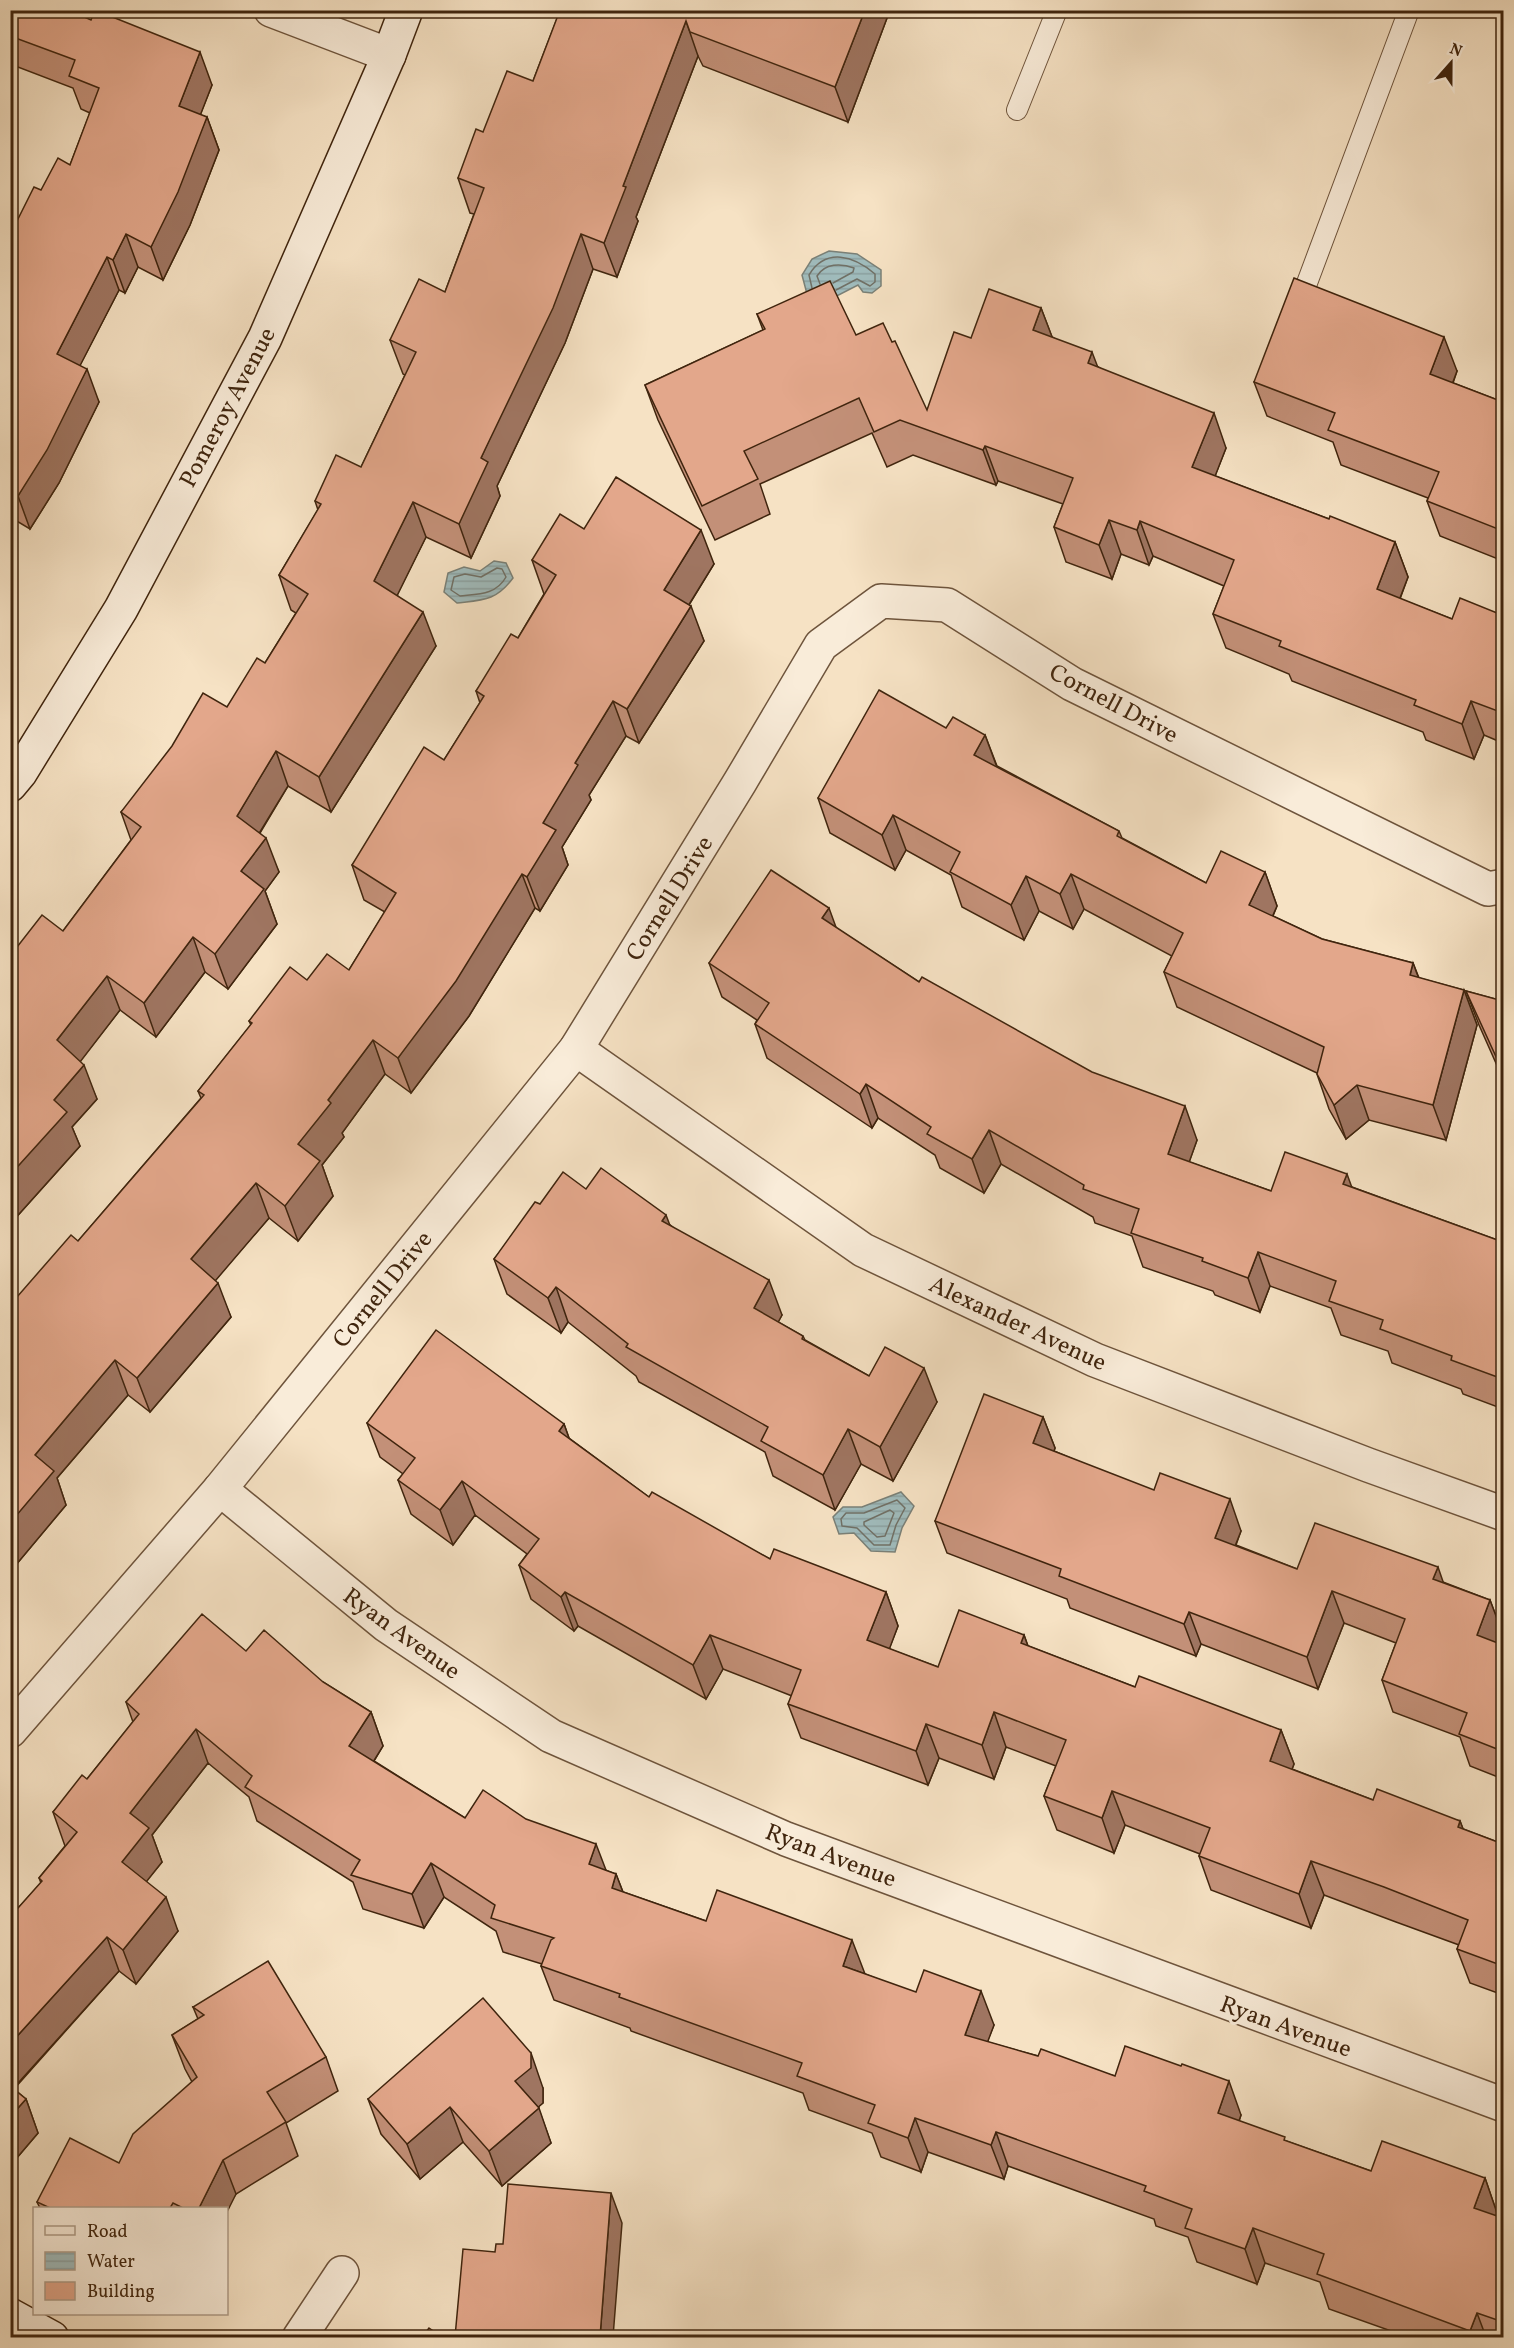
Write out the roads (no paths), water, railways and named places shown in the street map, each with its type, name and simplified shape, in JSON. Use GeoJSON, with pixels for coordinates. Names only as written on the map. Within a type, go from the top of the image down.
{"type":"FeatureCollection","features":[{"type":"Feature","properties":{"kind":"street"},"geometry":{"type":"LineString","coordinates":[[271,10],[388,55]]}},
{"type":"Feature","properties":{"kind":"street","name":"Pomeroy Avenue"},"geometry":{"type":"LineString","coordinates":[[10,785],[20,773],[121,609],[265,338],[406,10]]}},
{"type":"Feature","properties":{"kind":"street","name":"Cornell Drive"},"geometry":{"type":"LineString","coordinates":[[10,1731],[220,1489],[576,1049],[741,782],[821,645],[881,601],[947,605],[1072,684],[1488,889],[1503,886]]}},
{"type":"Feature","properties":{"kind":"street","name":"Alexander Avenue"},"geometry":{"type":"LineString","coordinates":[[576,1049],[863,1250],[1095,1360],[1368,1465],[1503,1514]]}},
{"type":"Feature","properties":{"kind":"street","name":"Ryan Avenue"},"geometry":{"type":"LineString","coordinates":[[220,1489],[386,1625],[551,1736],[786,1839],[1503,2105]]}},
{"type":"Feature","properties":{"kind":"street"},"geometry":{"type":"LineString","coordinates":[[299,2337],[342,2273]]}},
{"type":"Feature","properties":{"kind":"street"},"geometry":{"type":"LineString","coordinates":[[10,2315],[52,2337]]}},
{"type":"Feature","properties":{"kind":"lane"},"geometry":{"type":"LineString","coordinates":[[1017,110],[1057,10]]}},
{"type":"Feature","properties":{"kind":"lane"},"geometry":{"type":"LineString","coordinates":[[1307,283],[1409,10]]}},
{"type":"Feature","properties":{"kind":"water"},"geometry":{"type":"Polygon","coordinates":[[[829,251],[857,254],[881,270],[881,286],[872,293],[863,292],[858,285],[827,301],[807,294],[802,275],[812,259],[829,251]]]}},
{"type":"Feature","properties":{"kind":"water"},"geometry":{"type":"Polygon","coordinates":[[[494,561],[506,563],[513,578],[495,595],[482,600],[457,603],[444,592],[448,573],[464,567],[480,571],[494,561]]]}},
{"type":"Feature","properties":{"kind":"water"},"geometry":{"type":"Polygon","coordinates":[[[901,1492],[914,1506],[902,1528],[895,1552],[871,1551],[854,1533],[839,1534],[833,1517],[843,1507],[862,1507],[901,1492]]]}}]}
